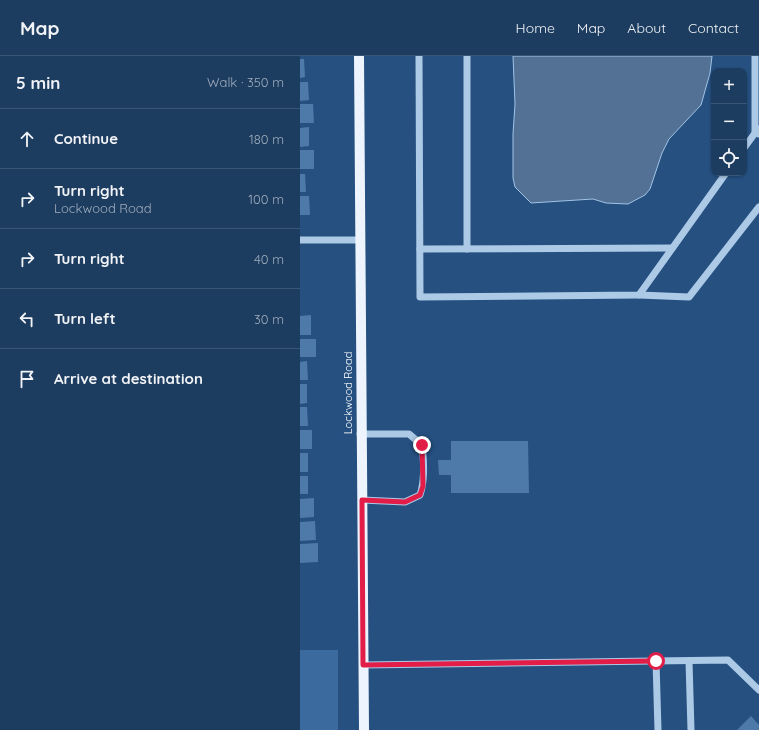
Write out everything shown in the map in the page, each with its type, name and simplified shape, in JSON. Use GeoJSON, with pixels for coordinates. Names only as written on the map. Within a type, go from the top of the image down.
{"type":"FeatureCollection","features":[{"type":"Feature","properties":{"kind":"main road","name":"Lockwood Road"},"geometry":{"type":"LineString","coordinates":[[359,56],[360,434],[364,730]]}},
{"type":"Feature","properties":{"kind":"street"},"geometry":{"type":"LineString","coordinates":[[419,56],[420,297],[639,295],[689,297],[759,207]]}},
{"type":"Feature","properties":{"kind":"street"},"geometry":{"type":"LineString","coordinates":[[467,56],[467,249]]}},
{"type":"Feature","properties":{"kind":"street"},"geometry":{"type":"LineString","coordinates":[[747,144],[758,131],[755,56]]}},
{"type":"Feature","properties":{"kind":"street"},"geometry":{"type":"LineString","coordinates":[[639,295],[724,176]]}},
{"type":"Feature","properties":{"kind":"street"},"geometry":{"type":"LineString","coordinates":[[300,240],[360,240]]}},
{"type":"Feature","properties":{"kind":"street"},"geometry":{"type":"LineString","coordinates":[[420,249],[672,248]]}},
{"type":"Feature","properties":{"kind":"street"},"geometry":{"type":"LineString","coordinates":[[360,434],[409,434],[422,445],[423,454],[423,486],[420,495],[405,502],[362,500]]}},
{"type":"Feature","properties":{"kind":"street"},"geometry":{"type":"LineString","coordinates":[[363,665],[728,660],[759,690]]}},
{"type":"Feature","properties":{"kind":"street"},"geometry":{"type":"LineString","coordinates":[[656,661],[658,730]]}},
{"type":"Feature","properties":{"kind":"street"},"geometry":{"type":"LineString","coordinates":[[689,661],[690,730]]}},
{"type":"Feature","properties":{"kind":"shaded area"},"geometry":{"type":"Polygon","coordinates":[[[513,56],[712,56],[710,73],[701,105],[669,139],[662,153],[650,189],[645,195],[628,204],[606,203],[593,199],[531,203],[515,187],[513,178],[515,104],[513,56]]]}},
{"type":"Feature","properties":{"kind":"shaded area"},"geometry":{"type":"Polygon","coordinates":[[[300,650],[338,650],[338,730],[300,730],[300,650]]]}},
{"type":"Feature","properties":{"kind":"building"},"geometry":{"type":"Polygon","coordinates":[[[300,59],[304,59],[305,77],[300,78],[300,59]]]}},
{"type":"Feature","properties":{"kind":"building"},"geometry":{"type":"Polygon","coordinates":[[[300,82],[308,82],[309,100],[300,101],[300,82]]]}},
{"type":"Feature","properties":{"kind":"building"},"geometry":{"type":"Polygon","coordinates":[[[300,104],[313,104],[314,123],[300,123],[300,104]]]}},
{"type":"Feature","properties":{"kind":"building"},"geometry":{"type":"Polygon","coordinates":[[[309,127],[309,146],[300,147],[300,128],[309,127]]]}},
{"type":"Feature","properties":{"kind":"building"},"geometry":{"type":"Polygon","coordinates":[[[300,150],[314,150],[314,169],[300,169],[300,150]]]}},
{"type":"Feature","properties":{"kind":"building"},"geometry":{"type":"Polygon","coordinates":[[[300,174],[305,174],[306,192],[300,192],[300,174]]]}},
{"type":"Feature","properties":{"kind":"building"},"geometry":{"type":"Polygon","coordinates":[[[300,196],[309,196],[310,215],[300,215],[300,196]]]}},
{"type":"Feature","properties":{"kind":"building"},"geometry":{"type":"Polygon","coordinates":[[[311,315],[311,335],[300,335],[300,316],[311,315]]]}},
{"type":"Feature","properties":{"kind":"building"},"geometry":{"type":"Polygon","coordinates":[[[300,339],[316,339],[316,357],[300,357],[300,339]]]}},
{"type":"Feature","properties":{"kind":"building"},"geometry":{"type":"Polygon","coordinates":[[[307,361],[308,380],[300,380],[300,362],[307,361]]]}},
{"type":"Feature","properties":{"kind":"building"},"geometry":{"type":"Polygon","coordinates":[[[300,384],[307,384],[307,403],[300,404],[300,384]]]}},
{"type":"Feature","properties":{"kind":"building"},"geometry":{"type":"Polygon","coordinates":[[[300,407],[307,407],[308,426],[300,426],[300,407]]]}},
{"type":"Feature","properties":{"kind":"building"},"geometry":{"type":"Polygon","coordinates":[[[300,430],[312,430],[312,449],[300,449],[300,430]]]}},
{"type":"Feature","properties":{"kind":"building"},"geometry":{"type":"Polygon","coordinates":[[[451,441],[528,441],[529,493],[451,493],[451,475],[439,475],[438,460],[451,460],[451,441]]]}},
{"type":"Feature","properties":{"kind":"building"},"geometry":{"type":"Polygon","coordinates":[[[300,453],[308,453],[308,472],[300,472],[300,453]]]}},
{"type":"Feature","properties":{"kind":"building"},"geometry":{"type":"Polygon","coordinates":[[[300,476],[308,476],[308,494],[300,494],[300,476]]]}},
{"type":"Feature","properties":{"kind":"building"},"geometry":{"type":"Polygon","coordinates":[[[314,498],[314,517],[300,518],[300,499],[314,498]]]}},
{"type":"Feature","properties":{"kind":"building"},"geometry":{"type":"Polygon","coordinates":[[[315,521],[316,540],[300,541],[300,522],[315,521]]]}},
{"type":"Feature","properties":{"kind":"building"},"geometry":{"type":"Polygon","coordinates":[[[318,543],[318,562],[300,563],[300,544],[318,543]]]}},
{"type":"Feature","properties":{"kind":"building"},"geometry":{"type":"Polygon","coordinates":[[[751,716],[759,725],[759,730],[737,730],[751,716]]]}},
{"type":"Feature","properties":{"kind":"route"},"geometry":{"type":"LineString","coordinates":[[422,445],[423,486],[420,495],[405,502],[362,500],[363,665],[656,661]]}}]}
